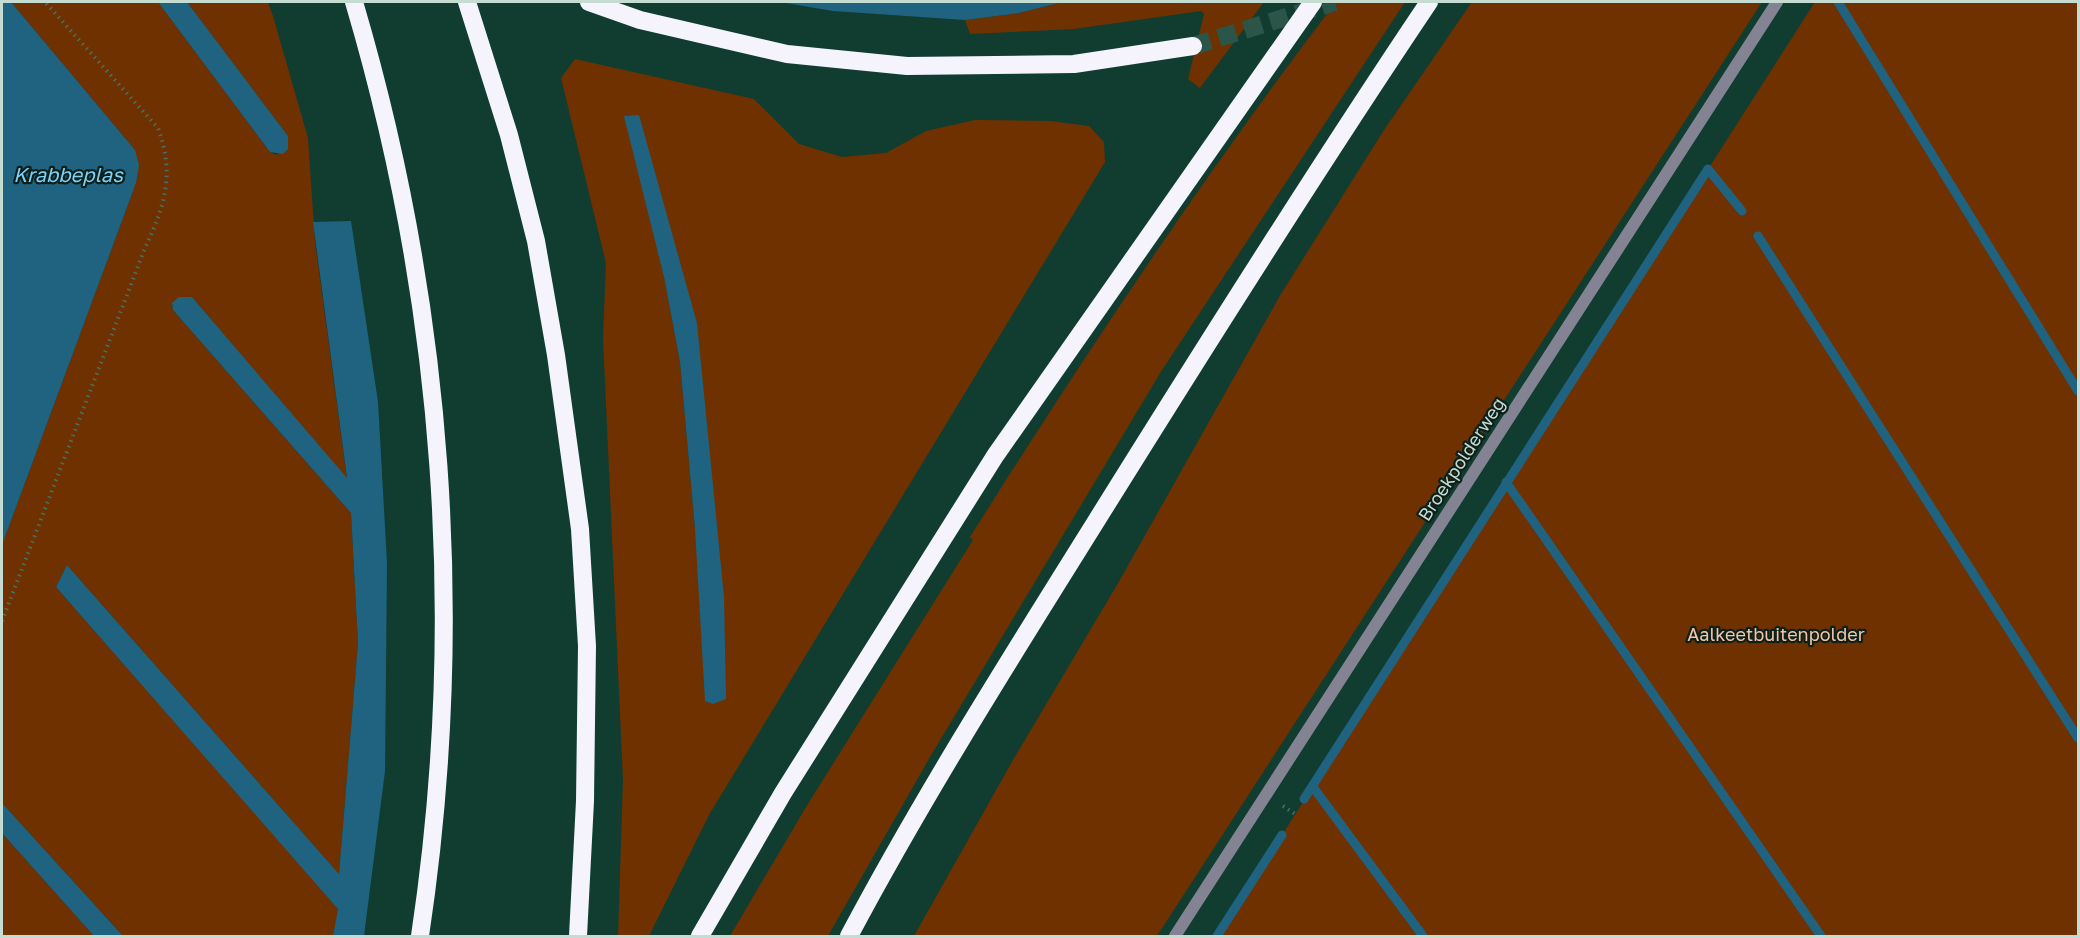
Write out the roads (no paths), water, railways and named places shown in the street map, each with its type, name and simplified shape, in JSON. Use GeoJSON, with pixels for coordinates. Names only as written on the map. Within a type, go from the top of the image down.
{"type":"FeatureCollection","features":[{"type":"Feature","properties":{"kind":"highway"},"geometry":{"type":"LineString","coordinates":[[354,2],[394,150],[416,266],[429,351],[442,496],[445,625],[443,713],[435,816],[420,936]]}},
{"type":"Feature","properties":{"kind":"highway"},"geometry":{"type":"LineString","coordinates":[[467,2],[509,135],[536,241],[556,355],[580,529],[587,646],[585,801],[578,936]]}},
{"type":"Feature","properties":{"kind":"highway"},"geometry":{"type":"LineString","coordinates":[[589,2],[640,20],[787,54],[907,66],[1074,64],[1193,46]]}},
{"type":"Feature","properties":{"kind":"highway"},"geometry":{"type":"LineString","coordinates":[[700,936],[783,793],[995,456],[1313,2]]}},
{"type":"Feature","properties":{"kind":"highway"},"geometry":{"type":"LineString","coordinates":[[849,936],[887,865],[1050,595],[1265,250],[1429,2]]}},
{"type":"Feature","properties":{"kind":"street","name":"Broekpolderweg"},"geometry":{"type":"LineString","coordinates":[[1175,936],[1777,2]]}},
{"type":"Feature","properties":{"kind":"water","name":"Krabbeplas"},"geometry":{"type":"Polygon","coordinates":[[[2,2],[11,2],[135,150],[139,165],[136,183],[2,545],[2,2]]]}},
{"type":"Feature","properties":{"kind":"water"},"geometry":{"type":"Polygon","coordinates":[[[158,2],[187,2],[288,136],[288,149],[283,154],[270,152],[158,2]]]}},
{"type":"Feature","properties":{"kind":"water"},"geometry":{"type":"Polygon","coordinates":[[[780,2],[1063,2],[1019,13],[965,20],[833,11],[780,2]]]}},
{"type":"Feature","properties":{"kind":"water"},"geometry":{"type":"Polygon","coordinates":[[[639,115],[697,323],[724,597],[726,699],[713,704],[705,701],[695,529],[680,362],[664,277],[624,116],[639,115]]]}},
{"type":"Feature","properties":{"kind":"water"},"geometry":{"type":"Polygon","coordinates":[[[351,221],[378,402],[387,563],[385,771],[364,936],[333,936],[338,909],[56,587],[67,565],[339,874],[358,643],[351,513],[173,310],[172,303],[179,297],[192,297],[347,478],[313,222],[351,221]]]}},
{"type":"Feature","properties":{"kind":"water"},"geometry":{"type":"Polygon","coordinates":[[[2,803],[123,936],[94,936],[2,833],[2,803]]]}},
{"type":"Feature","properties":{"kind":"waterway"},"geometry":{"type":"LineString","coordinates":[[1838,2],[2078,391]]}},
{"type":"Feature","properties":{"kind":"waterway"},"geometry":{"type":"LineString","coordinates":[[1304,799],[1708,169],[1742,211]]}},
{"type":"Feature","properties":{"kind":"waterway"},"geometry":{"type":"LineString","coordinates":[[1758,236],[2078,738]]}},
{"type":"Feature","properties":{"kind":"waterway"},"geometry":{"type":"LineString","coordinates":[[1506,482],[1821,936]]}},
{"type":"Feature","properties":{"kind":"waterway"},"geometry":{"type":"LineString","coordinates":[[1313,787],[1423,936]]}},
{"type":"Feature","properties":{"kind":"waterway"},"geometry":{"type":"LineString","coordinates":[[1217,936],[1282,835]]}},
{"type":"Feature","properties":{"kind":"tunnel"},"geometry":{"type":"LineString","coordinates":[[1193,46],[1335,2]]}},
{"type":"Feature","properties":{"kind":"park label","name":"Aalkeetbuitenpolder"},"geometry":{"type":"Point","coordinates":[1776,634]}}]}
